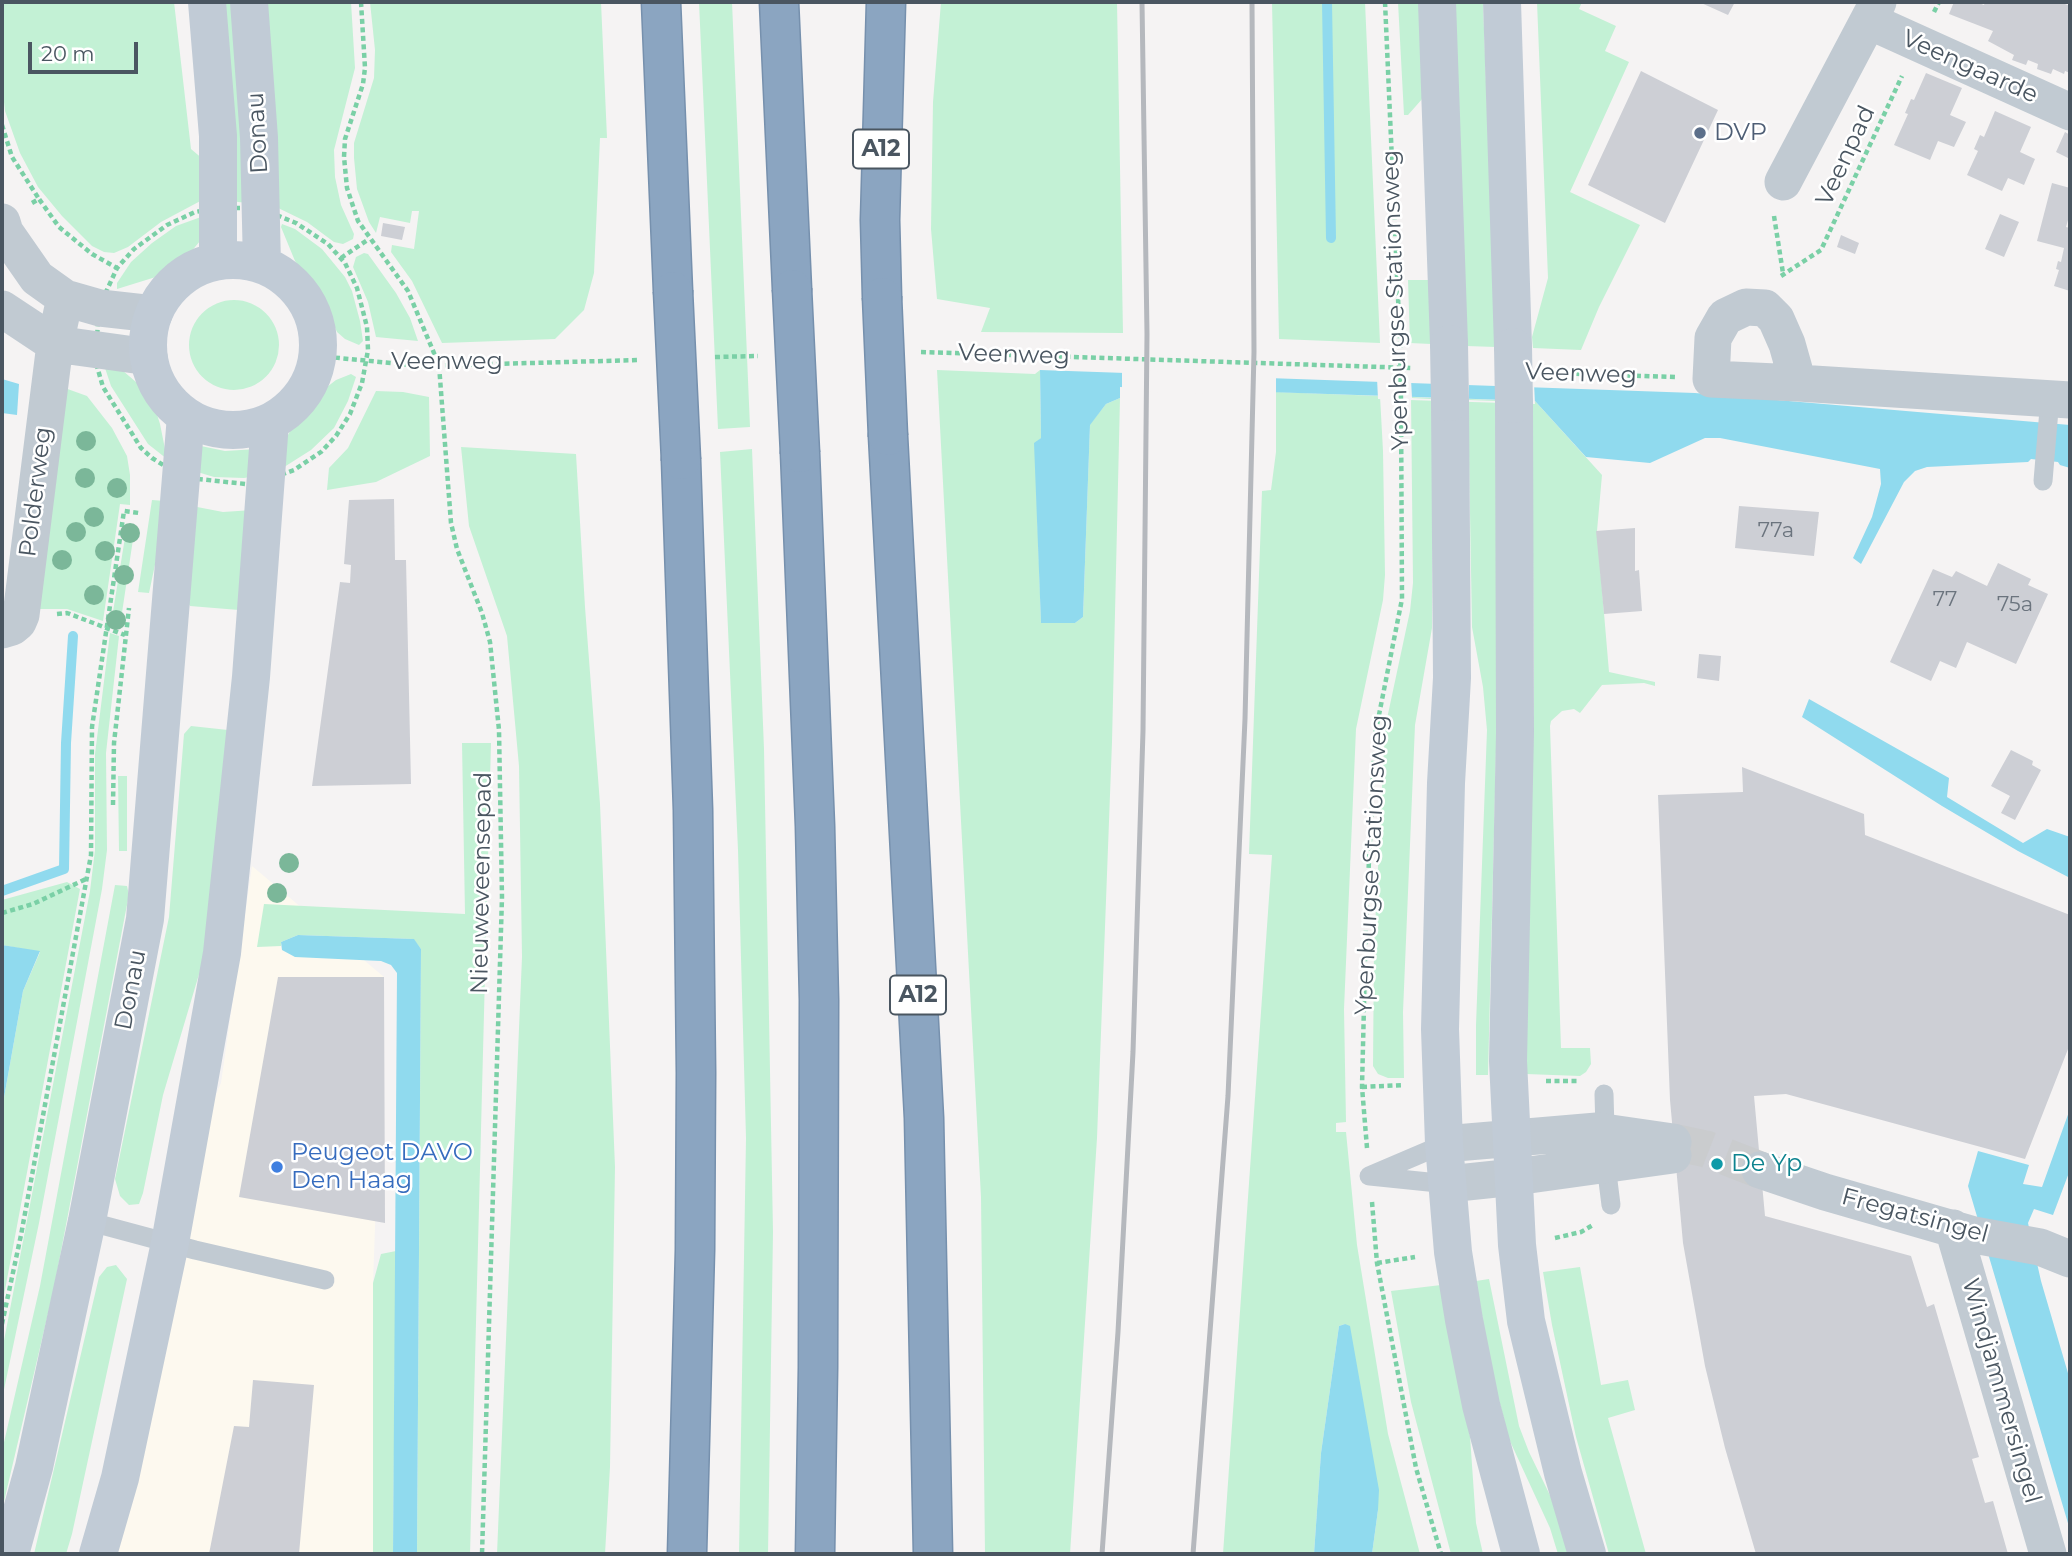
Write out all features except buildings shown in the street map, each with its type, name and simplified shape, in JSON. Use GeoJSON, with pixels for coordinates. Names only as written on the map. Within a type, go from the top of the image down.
{"type":"FeatureCollection","features":[{"type":"Feature","properties":{"kind":"highway"},"geometry":{"type":"LineString","coordinates":[[661,2],[681,460],[693,823],[695,1250],[687,1554]]}},
{"type":"Feature","properties":{"kind":"highway"},"geometry":{"type":"LineString","coordinates":[[779,2],[815,826],[819,1000],[815,1554]]}},
{"type":"Feature","properties":{"kind":"highway","name":"A12"},"geometry":{"type":"LineString","coordinates":[[886,2],[880,220],[882,297],[924,1118],[933,1554]]}},
{"type":"Feature","properties":{"kind":"main road","name":"Donau"},"geometry":{"type":"LineString","coordinates":[[207,2],[218,136],[218,261]]}},
{"type":"Feature","properties":{"kind":"main road","name":"Donau"},"geometry":{"type":"LineString","coordinates":[[249,2],[259,138],[262,265]]}},
{"type":"Feature","properties":{"kind":"main road","name":"Ypenburgse Stationsweg"},"geometry":{"type":"LineString","coordinates":[[1437,2],[1449,345],[1452,678],[1446,783],[1440,1029],[1444,1144],[1456,1268],[1481,1405],[1521,1554]]}},
{"type":"Feature","properties":{"kind":"main road"},"geometry":{"type":"LineString","coordinates":[[1502,2],[1527,360],[1514,404],[1516,705],[1507,1061],[1511,1138],[1517,1245],[1526,1321],[1563,1473],[1587,1554]]}},
{"type":"Feature","properties":{"kind":"main road"},"geometry":{"type":"LineString","coordinates":[[218,261],[248,261],[262,265],[287,279],[305,301],[316,327],[318,356],[315,370],[302,395],[282,415],[270,422],[256,427],[227,430],[212,428],[186,416],[161,390],[151,369],[149,328],[168,290],[179,279],[197,268],[218,261]]}},
{"type":"Feature","properties":{"kind":"main road","name":"Donau"},"geometry":{"type":"LineString","coordinates":[[10,1554],[34,1467],[87,1221],[145,919],[186,416]]}},
{"type":"Feature","properties":{"kind":"main road"},"geometry":{"type":"LineString","coordinates":[[97,1554],[120,1478],[170,1243],[222,953],[251,677],[270,422]]}},
{"type":"Feature","properties":{"kind":"street","name":"Veengaarde"},"geometry":{"type":"LineString","coordinates":[[1874,11],[1918,44],[2070,112]]}},
{"type":"Feature","properties":{"kind":"street"},"geometry":{"type":"LineString","coordinates":[[1783,182],[1874,11]]}},
{"type":"Feature","properties":{"kind":"street"},"geometry":{"type":"LineString","coordinates":[[3,230],[37,278],[65,298],[100,308],[154,314]]}},
{"type":"Feature","properties":{"kind":"street","name":"Polderweg"},"geometry":{"type":"LineString","coordinates":[[11,622],[55,344],[65,298]]}},
{"type":"Feature","properties":{"kind":"street"},"geometry":{"type":"LineString","coordinates":[[1798,383],[1787,344],[1776,319],[1765,308],[1746,307],[1725,317],[1713,338],[1711,379],[2060,399]]}},
{"type":"Feature","properties":{"kind":"street"},"geometry":{"type":"LineString","coordinates":[[2,309],[55,344],[149,357]]}},
{"type":"Feature","properties":{"kind":"street"},"geometry":{"type":"LineString","coordinates":[[1444,1144],[1511,1138],[1605,1148],[1673,1148]]}},
{"type":"Feature","properties":{"kind":"street"},"geometry":{"type":"LineString","coordinates":[[1448,1184],[1515,1177],[1605,1148]]}},
{"type":"Feature","properties":{"kind":"street","name":"Fregatsingel"},"geometry":{"type":"LineString","coordinates":[[1760,1170],[1963,1232],[2063,1256]]}},
{"type":"Feature","properties":{"kind":"street","name":"Windjammersingel"},"geometry":{"type":"LineString","coordinates":[[1963,1232],[2048,1554]]}},
{"type":"Feature","properties":{"kind":"lane"},"geometry":{"type":"LineString","coordinates":[[2043,481],[2060,399]]}},
{"type":"Feature","properties":{"kind":"lane"},"geometry":{"type":"LineString","coordinates":[[1604,1094],[1605,1148],[1611,1205]]}},
{"type":"Feature","properties":{"kind":"lane"},"geometry":{"type":"LineString","coordinates":[[1369,1176],[1444,1144]]}},
{"type":"Feature","properties":{"kind":"lane"},"geometry":{"type":"LineString","coordinates":[[1369,1176],[1448,1184]]}},
{"type":"Feature","properties":{"kind":"lane"},"geometry":{"type":"LineString","coordinates":[[87,1221],[325,1280]]}},
{"type":"Feature","properties":{"kind":"path","name":"Nieuweveensepad"},"geometry":{"type":"LineString","coordinates":[[361,2],[365,68],[347,129],[344,165],[351,203],[358,221],[408,291],[439,365],[451,523],[457,549],[482,613],[490,642],[501,762],[502,897],[482,1554]]}},
{"type":"Feature","properties":{"kind":"path","name":"Ypenburgse Stationsweg"},"geometry":{"type":"LineString","coordinates":[[1385,2],[1401,400],[1402,599],[1375,735],[1362,1087],[1377,1263],[1416,1468],[1441,1554]]}},
{"type":"Feature","properties":{"kind":"path","name":"Veenpad"},"geometry":{"type":"LineString","coordinates":[[1783,273],[1821,250],[1939,2]]}},
{"type":"Feature","properties":{"kind":"path"},"geometry":{"type":"LineString","coordinates":[[2,125],[12,157],[59,226],[92,254],[117,268]]}},
{"type":"Feature","properties":{"kind":"path"},"geometry":{"type":"LineString","coordinates":[[1765,308],[1783,273],[1772,208],[1783,182]]}},
{"type":"Feature","properties":{"kind":"path"},"geometry":{"type":"LineString","coordinates":[[3,230],[17,212],[39,199]]}},
{"type":"Feature","properties":{"kind":"path"},"geometry":{"type":"LineString","coordinates":[[341,258],[369,239]]}},
{"type":"Feature","properties":{"kind":"path","name":"Veenweg"},"geometry":{"type":"LineString","coordinates":[[917,352],[1417,368]]}},
{"type":"Feature","properties":{"kind":"path"},"geometry":{"type":"LineString","coordinates":[[714,358],[770,355]]}},
{"type":"Feature","properties":{"kind":"path","name":"Veenweg"},"geometry":{"type":"LineString","coordinates":[[318,356],[409,365],[644,360]]}},
{"type":"Feature","properties":{"kind":"path","name":"Veenweg"},"geometry":{"type":"LineString","coordinates":[[1527,360],[1711,379]]}},
{"type":"Feature","properties":{"kind":"path"},"geometry":{"type":"LineString","coordinates":[[2,1324],[91,855],[92,727],[124,511],[144,515]]}},
{"type":"Feature","properties":{"kind":"path"},"geometry":{"type":"LineString","coordinates":[[113,812],[114,743],[130,605]]}},
{"type":"Feature","properties":{"kind":"path"},"geometry":{"type":"LineString","coordinates":[[11,622],[67,613],[125,635]]}},
{"type":"Feature","properties":{"kind":"path"},"geometry":{"type":"LineString","coordinates":[[2,913],[33,904],[87,879]]}},
{"type":"Feature","properties":{"kind":"shaded area"},"geometry":{"type":"Polygon","coordinates":[[[252,866],[384,977],[373,1283],[373,1554],[108,1554],[211,1106],[221,1083],[252,866]]]}},
{"type":"Feature","properties":{"kind":"green space"},"geometry":{"type":"Polygon","coordinates":[[[2,2],[174,2],[191,149],[204,160],[206,198],[161,222],[128,247],[114,253],[92,246],[38,187],[20,153],[5,111],[2,84],[2,2]]]}},
{"type":"Feature","properties":{"kind":"green space"},"geometry":{"type":"Polygon","coordinates":[[[219,2],[236,2],[247,203],[230,201],[219,2]]]}},
{"type":"Feature","properties":{"kind":"green space"},"geometry":{"type":"Polygon","coordinates":[[[260,2],[351,2],[355,68],[334,150],[335,177],[341,205],[354,234],[353,239],[343,244],[334,242],[307,222],[274,206],[260,2]]]}},
{"type":"Feature","properties":{"kind":"green space"},"geometry":{"type":"Polygon","coordinates":[[[370,2],[601,2],[607,138],[600,138],[594,273],[584,310],[555,339],[442,343],[412,281],[391,252],[392,245],[414,249],[419,211],[412,211],[410,223],[380,217],[376,233],[369,222],[357,189],[354,143],[374,78],[375,50],[370,2]]]}},
{"type":"Feature","properties":{"kind":"green space"},"geometry":{"type":"Polygon","coordinates":[[[699,2],[732,2],[750,427],[718,429],[699,2]]]}},
{"type":"Feature","properties":{"kind":"green space"},"geometry":{"type":"Polygon","coordinates":[[[941,2],[1117,2],[1123,333],[981,332],[990,308],[937,299],[931,229],[933,102],[941,2]]]}},
{"type":"Feature","properties":{"kind":"green space"},"geometry":{"type":"Polygon","coordinates":[[[1272,2],[1365,2],[1380,343],[1279,339],[1272,2]]]}},
{"type":"Feature","properties":{"kind":"green space"},"geometry":{"type":"Polygon","coordinates":[[[1398,2],[1419,2],[1423,98],[1408,115],[1404,115],[1398,2]]]}},
{"type":"Feature","properties":{"kind":"green space"},"geometry":{"type":"Polygon","coordinates":[[[1454,2],[1483,2],[1496,347],[1466,346],[1454,2]]]}},
{"type":"Feature","properties":{"kind":"green space"},"geometry":{"type":"Polygon","coordinates":[[[1537,2],[1582,2],[1579,9],[1616,26],[1605,51],[1629,62],[1570,192],[1640,225],[1581,350],[1533,348],[1532,337],[1548,278],[1537,2]]]}},
{"type":"Feature","properties":{"kind":"green space"},"geometry":{"type":"Polygon","coordinates":[[[201,217],[200,241],[186,258],[159,276],[117,289],[117,283],[131,262],[152,243],[176,226],[201,217]]]}},
{"type":"Feature","properties":{"kind":"green space"},"geometry":{"type":"Polygon","coordinates":[[[282,224],[295,229],[322,249],[345,277],[352,291],[360,321],[363,341],[359,345],[337,332],[318,292],[295,261],[282,224]]]}},
{"type":"Feature","properties":{"kind":"green space"},"geometry":{"type":"Polygon","coordinates":[[[368,254],[396,293],[410,318],[418,341],[376,337],[368,302],[353,267],[356,257],[368,254]]]}},
{"type":"Feature","properties":{"kind":"green space"},"geometry":{"type":"Polygon","coordinates":[[[1408,280],[1429,280],[1431,344],[1410,343],[1408,280]]]}},
{"type":"Feature","properties":{"kind":"green space"},"geometry":{"type":"Polygon","coordinates":[[[234,300],[251,303],[266,313],[276,328],[279,345],[276,362],[266,377],[251,387],[234,390],[217,387],[202,377],[192,362],[189,345],[192,328],[202,313],[217,303],[234,300]]]}},
{"type":"Feature","properties":{"kind":"green space"},"geometry":{"type":"Polygon","coordinates":[[[103,362],[122,370],[143,388],[154,405],[167,459],[148,444],[111,386],[103,362]]]}},
{"type":"Feature","properties":{"kind":"green space"},"geometry":{"type":"Polygon","coordinates":[[[937,370],[1035,374],[1040,370],[1041,438],[1035,444],[1041,623],[1075,623],[1083,617],[1090,424],[1106,404],[1120,398],[1112,742],[1097,1138],[1070,1554],[985,1554],[981,1197],[937,370]]]}},
{"type":"Feature","properties":{"kind":"green space"},"geometry":{"type":"Polygon","coordinates":[[[351,374],[356,377],[348,401],[334,428],[311,450],[281,469],[285,441],[290,431],[327,387],[351,374]]]}},
{"type":"Feature","properties":{"kind":"green space"},"geometry":{"type":"Polygon","coordinates":[[[62,387],[87,396],[112,428],[127,456],[130,505],[120,504],[103,621],[67,609],[36,609],[62,387]]]}},
{"type":"Feature","properties":{"kind":"green space"},"geometry":{"type":"Polygon","coordinates":[[[376,391],[429,397],[430,456],[376,482],[327,490],[329,468],[348,448],[376,391]]]}},
{"type":"Feature","properties":{"kind":"green space"},"geometry":{"type":"Polygon","coordinates":[[[1276,392],[1380,396],[1385,575],[1383,600],[1356,729],[1344,1009],[1346,1122],[1336,1123],[1336,1132],[1346,1132],[1357,1245],[1388,1434],[1420,1554],[1372,1554],[1378,1510],[1345,1324],[1339,1326],[1321,1453],[1314,1554],[1223,1554],[1272,855],[1249,854],[1262,491],[1271,490],[1276,452],[1276,392]]]}},
{"type":"Feature","properties":{"kind":"green space"},"geometry":{"type":"Polygon","coordinates":[[[1411,397],[1433,398],[1432,628],[1415,725],[1403,1012],[1404,1078],[1388,1078],[1378,1074],[1373,1066],[1374,947],[1385,728],[1410,611],[1413,583],[1411,397]]]}},
{"type":"Feature","properties":{"kind":"green space"},"geometry":{"type":"Polygon","coordinates":[[[1468,399],[1497,400],[1499,629],[1488,1075],[1476,1075],[1487,730],[1483,687],[1472,627],[1468,399]]]}},
{"type":"Feature","properties":{"kind":"green space"},"geometry":{"type":"Polygon","coordinates":[[[1532,401],[1535,401],[1602,475],[1597,531],[1609,672],[1655,682],[1655,686],[1644,683],[1602,685],[1580,713],[1574,709],[1562,711],[1551,721],[1550,726],[1561,1048],[1590,1048],[1591,1064],[1580,1076],[1526,1074],[1534,700],[1532,401]]]}},
{"type":"Feature","properties":{"kind":"green space"},"geometry":{"type":"Polygon","coordinates":[[[201,446],[225,451],[257,449],[256,476],[214,477],[194,471],[201,446]]]}},
{"type":"Feature","properties":{"kind":"green space"},"geometry":{"type":"Polygon","coordinates":[[[461,447],[576,454],[600,804],[615,1167],[610,1467],[605,1554],[497,1554],[522,957],[519,766],[507,636],[469,526],[461,447]]]}},
{"type":"Feature","properties":{"kind":"green space"},"geometry":{"type":"Polygon","coordinates":[[[752,449],[764,749],[773,1232],[768,1554],[739,1554],[746,1138],[738,850],[720,452],[752,449]]]}},
{"type":"Feature","properties":{"kind":"green space"},"geometry":{"type":"Polygon","coordinates":[[[152,500],[165,501],[163,527],[149,593],[138,592],[152,500]]]}},
{"type":"Feature","properties":{"kind":"green space"},"geometry":{"type":"Polygon","coordinates":[[[192,506],[223,512],[253,510],[239,610],[190,606],[185,598],[192,506]]]}},
{"type":"Feature","properties":{"kind":"green space"},"geometry":{"type":"Polygon","coordinates":[[[127,525],[135,526],[120,626],[111,624],[127,525]]]}},
{"type":"Feature","properties":{"kind":"green space"},"geometry":{"type":"Polygon","coordinates":[[[110,633],[119,636],[106,753],[107,850],[102,889],[39,1223],[2,1399],[2,1351],[90,891],[95,850],[95,754],[110,633]]]}},
{"type":"Feature","properties":{"kind":"green space"},"geometry":{"type":"Polygon","coordinates":[[[191,726],[228,730],[211,934],[163,1095],[143,1193],[139,1204],[129,1205],[120,1196],[115,1179],[169,917],[184,734],[191,726]]]}},
{"type":"Feature","properties":{"kind":"green space"},"geometry":{"type":"Polygon","coordinates":[[[462,743],[491,743],[470,1554],[417,1554],[421,949],[413,939],[298,935],[281,942],[281,946],[257,947],[264,904],[465,914],[462,743]]]}},
{"type":"Feature","properties":{"kind":"green space"},"geometry":{"type":"Polygon","coordinates":[[[118,776],[127,776],[127,851],[119,851],[118,776]]]}},
{"type":"Feature","properties":{"kind":"green space"},"geometry":{"type":"Polygon","coordinates":[[[67,882],[80,889],[2,1306],[2,1109],[23,991],[40,952],[2,945],[2,900],[67,882]]]}},
{"type":"Feature","properties":{"kind":"green space"},"geometry":{"type":"Polygon","coordinates":[[[115,885],[127,886],[129,895],[54,1288],[2,1510],[2,1451],[40,1286],[115,885]]]}},
{"type":"Feature","properties":{"kind":"green space"},"geometry":{"type":"Polygon","coordinates":[[[396,1251],[393,1554],[373,1554],[373,1283],[381,1254],[396,1251]]]}},
{"type":"Feature","properties":{"kind":"green space"},"geometry":{"type":"Polygon","coordinates":[[[116,1265],[127,1279],[72,1534],[66,1554],[34,1554],[99,1277],[107,1267],[116,1265]]]}},
{"type":"Feature","properties":{"kind":"green space"},"geometry":{"type":"Polygon","coordinates":[[[1580,1267],[1601,1385],[1628,1380],[1635,1410],[1608,1418],[1646,1554],[1609,1554],[1576,1437],[1543,1272],[1580,1267]]]}},
{"type":"Feature","properties":{"kind":"green space"},"geometry":{"type":"Polygon","coordinates":[[[1489,1279],[1519,1426],[1562,1520],[1572,1554],[1558,1554],[1550,1528],[1509,1439],[1492,1373],[1476,1281],[1489,1279]]]}},
{"type":"Feature","properties":{"kind":"green space"},"geometry":{"type":"Polygon","coordinates":[[[1441,1285],[1470,1436],[1476,1523],[1483,1554],[1451,1554],[1411,1402],[1391,1291],[1441,1285]]]}},
{"type":"Feature","properties":{"kind":"water"},"geometry":{"type":"Polygon","coordinates":[[[1040,370],[1695,393],[2070,425],[2070,468],[2058,462],[2031,459],[2028,462],[1927,467],[1915,471],[1904,482],[1861,564],[1853,558],[1872,517],[1881,484],[1880,469],[1720,438],[1705,438],[1650,463],[1586,457],[1535,401],[1120,387],[1120,398],[1106,404],[1090,425],[1083,617],[1075,623],[1041,623],[1034,443],[1041,438],[1040,370]]]}},
{"type":"Feature","properties":{"kind":"water"},"geometry":{"type":"Polygon","coordinates":[[[2,379],[19,384],[17,415],[2,413],[2,379]]]}},
{"type":"Feature","properties":{"kind":"water"},"geometry":{"type":"Polygon","coordinates":[[[1809,699],[1949,778],[1947,797],[2023,843],[2047,829],[2070,837],[2070,878],[1942,806],[1802,717],[1809,699]]]}},
{"type":"Feature","properties":{"kind":"water"},"geometry":{"type":"Polygon","coordinates":[[[298,935],[414,939],[421,949],[417,1554],[393,1554],[397,973],[391,965],[381,961],[295,957],[282,950],[281,942],[298,935]]]}},
{"type":"Feature","properties":{"kind":"water"},"geometry":{"type":"Polygon","coordinates":[[[2,945],[40,951],[23,991],[2,1109],[2,945]]]}},
{"type":"Feature","properties":{"kind":"water"},"geometry":{"type":"Polygon","coordinates":[[[2070,1109],[2070,1170],[2053,1215],[2034,1209],[2028,1223],[2041,1281],[2070,1380],[2070,1530],[1968,1186],[1978,1151],[2029,1165],[2023,1184],[2042,1187],[2070,1109]]]}},
{"type":"Feature","properties":{"kind":"water"},"geometry":{"type":"Polygon","coordinates":[[[1339,1326],[1350,1326],[1379,1490],[1378,1510],[1372,1554],[1314,1554],[1321,1453],[1339,1326]]]}},
{"type":"Feature","properties":{"kind":"pier"},"geometry":{"type":"Polygon","coordinates":[[[1122,370],[1276,375],[1276,396],[1122,391],[1122,370]]]}},
{"type":"Feature","properties":{"kind":"pier"},"geometry":{"type":"Polygon","coordinates":[[[1377,378],[1411,379],[1412,398],[1430,399],[1469,381],[1469,400],[1495,401],[1495,382],[1534,383],[1535,404],[1378,399],[1377,378]]]}},
{"type":"Feature","properties":{"kind":"waterway"},"geometry":{"type":"LineString","coordinates":[[1327,2],[1331,238]]}},
{"type":"Feature","properties":{"kind":"waterway"},"geometry":{"type":"LineString","coordinates":[[2,891],[64,869],[66,743],[73,636]]}},
{"type":"Feature","properties":{"kind":"tunnel"},"geometry":{"type":"LineString","coordinates":[[1673,1142],[1706,1149],[1760,1170]]}},
{"type":"Feature","properties":{"kind":"railway"},"geometry":{"type":"LineString","coordinates":[[1102,1554],[1118,1332],[1133,1052],[1143,731],[1147,334],[1142,2]]}},
{"type":"Feature","properties":{"kind":"railway"},"geometry":{"type":"LineString","coordinates":[[1193,1554],[1228,1096],[1245,719],[1254,352],[1252,2]]}},
{"type":"Feature","properties":{"kind":"place","name":"DVP"},"geometry":{"type":"Point","coordinates":[1700,133]}},
{"type":"Feature","properties":{"kind":"place","name":"De Yp"},"geometry":{"type":"Point","coordinates":[1717,1164]}},
{"type":"Feature","properties":{"kind":"place","name":"Peugeot DAVO Den Haag"},"geometry":{"type":"Point","coordinates":[277,1167]}}]}
